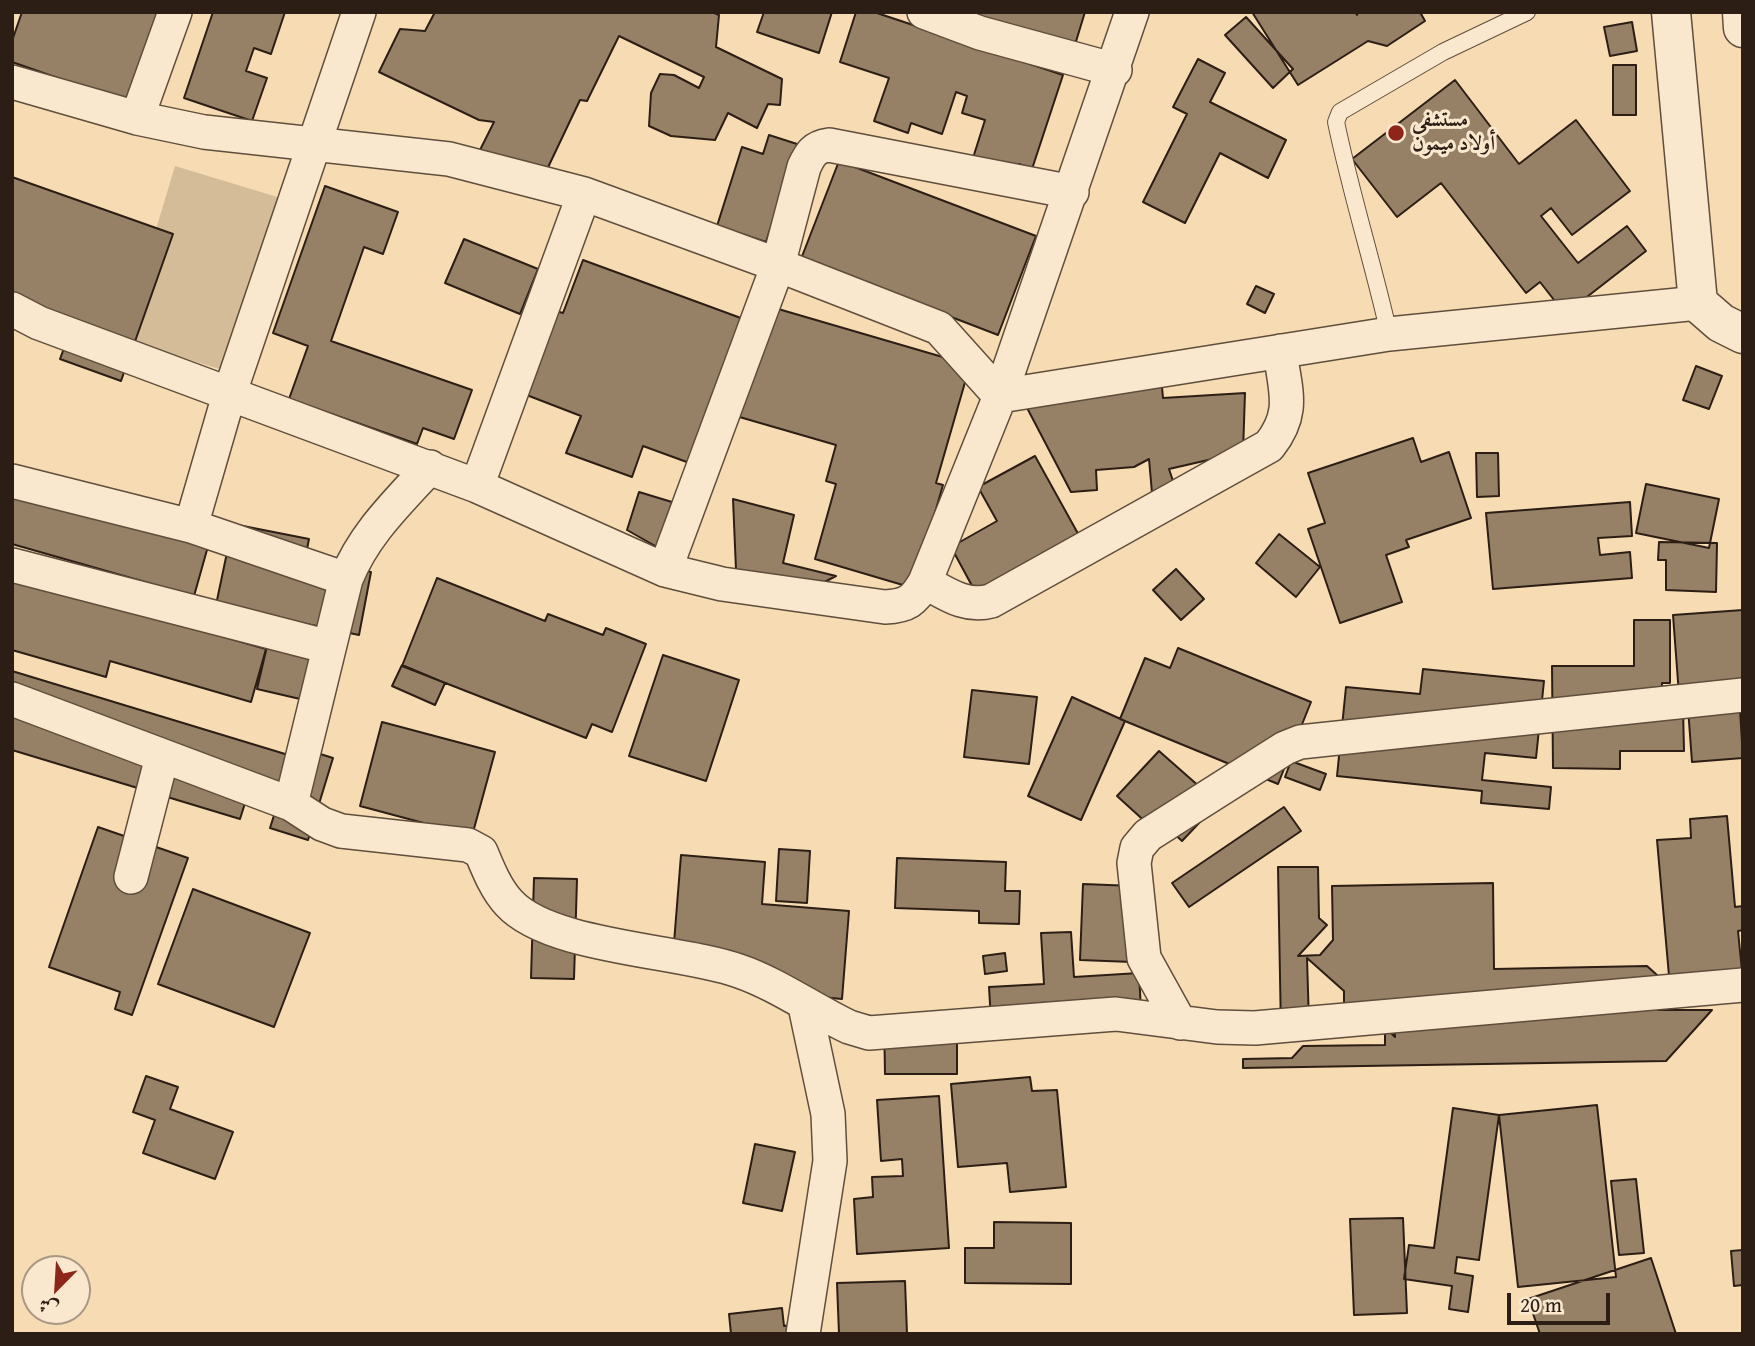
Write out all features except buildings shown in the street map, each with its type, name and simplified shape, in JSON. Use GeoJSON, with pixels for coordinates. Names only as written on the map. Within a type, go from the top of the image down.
{"type":"FeatureCollection","features":[{"type":"Feature","properties":{"kind":"street"},"geometry":{"type":"LineString","coordinates":[[137,118],[175,12]]}},
{"type":"Feature","properties":{"kind":"street"},"geometry":{"type":"LineString","coordinates":[[191,526],[229,395],[359,12]]}},
{"type":"Feature","properties":{"kind":"street"},"geometry":{"type":"LineString","coordinates":[[924,12],[980,33],[1115,70]]}},
{"type":"Feature","properties":{"kind":"street"},"geometry":{"type":"LineString","coordinates":[[12,309],[39,323],[229,395],[430,467],[665,570],[722,584],[885,607],[903,606],[915,599],[925,582],[1000,396],[1115,70],[1132,12]]}},
{"type":"Feature","properties":{"kind":"street"},"geometry":{"type":"LineString","coordinates":[[1671,12],[1698,303],[1721,323],[1743,334]]}},
{"type":"Feature","properties":{"kind":"street"},"geometry":{"type":"LineString","coordinates":[[1742,12],[1743,28]]}},
{"type":"Feature","properties":{"kind":"street"},"geometry":{"type":"LineString","coordinates":[[12,82],[137,118],[225,135],[449,159],[584,194],[939,328],[1000,396]]}},
{"type":"Feature","properties":{"kind":"street"},"geometry":{"type":"LineString","coordinates":[[665,570],[778,265],[804,167],[810,154],[819,146],[829,145],[1072,192]]}},
{"type":"Feature","properties":{"kind":"street"},"geometry":{"type":"LineString","coordinates":[[477,486],[584,194]]}},
{"type":"Feature","properties":{"kind":"street"},"geometry":{"type":"LineString","coordinates":[[1000,396],[1389,334],[1698,303]]}},
{"type":"Feature","properties":{"kind":"street"},"geometry":{"type":"LineString","coordinates":[[925,582],[965,603],[978,605],[991,601],[1269,446],[1284,428],[1288,414],[1280,351]]}},
{"type":"Feature","properties":{"kind":"street"},"geometry":{"type":"LineString","coordinates":[[291,804],[345,579],[356,552],[430,467]]}},
{"type":"Feature","properties":{"kind":"street"},"geometry":{"type":"LineString","coordinates":[[12,481],[191,526],[345,579]]}},
{"type":"Feature","properties":{"kind":"street"},"geometry":{"type":"LineString","coordinates":[[12,565],[329,646]]}},
{"type":"Feature","properties":{"kind":"street"},"geometry":{"type":"LineString","coordinates":[[1180,1023],[1144,958],[1134,863],[1137,848],[1148,835],[1285,748],[1300,741],[1743,695]]}},
{"type":"Feature","properties":{"kind":"street"},"geometry":{"type":"LineString","coordinates":[[12,699],[291,804],[322,824],[341,831],[468,845],[481,852],[489,873],[510,904],[527,915],[577,936],[738,970],[849,1027],[869,1032],[1116,1014],[1180,1023],[1255,1028],[1743,985]]}},
{"type":"Feature","properties":{"kind":"street"},"geometry":{"type":"LineString","coordinates":[[131,877],[162,757]]}},
{"type":"Feature","properties":{"kind":"street"},"geometry":{"type":"LineString","coordinates":[[803,1334],[830,1161],[828,1114],[805,1006]]}},
{"type":"Feature","properties":{"kind":"lane"},"geometry":{"type":"LineString","coordinates":[[1389,334],[1372,257],[1349,186],[1336,122],[1340,112],[1443,52],[1527,12]]}},
{"type":"Feature","properties":{"kind":"shaded area"},"geometry":{"type":"Polygon","coordinates":[[[175,166],[284,199],[232,373],[123,339],[175,166]]]}},
{"type":"Feature","properties":{"kind":"place","name":"مستشفى أولاد ميمون"},"geometry":{"type":"Point","coordinates":[1396,133]}}]}
